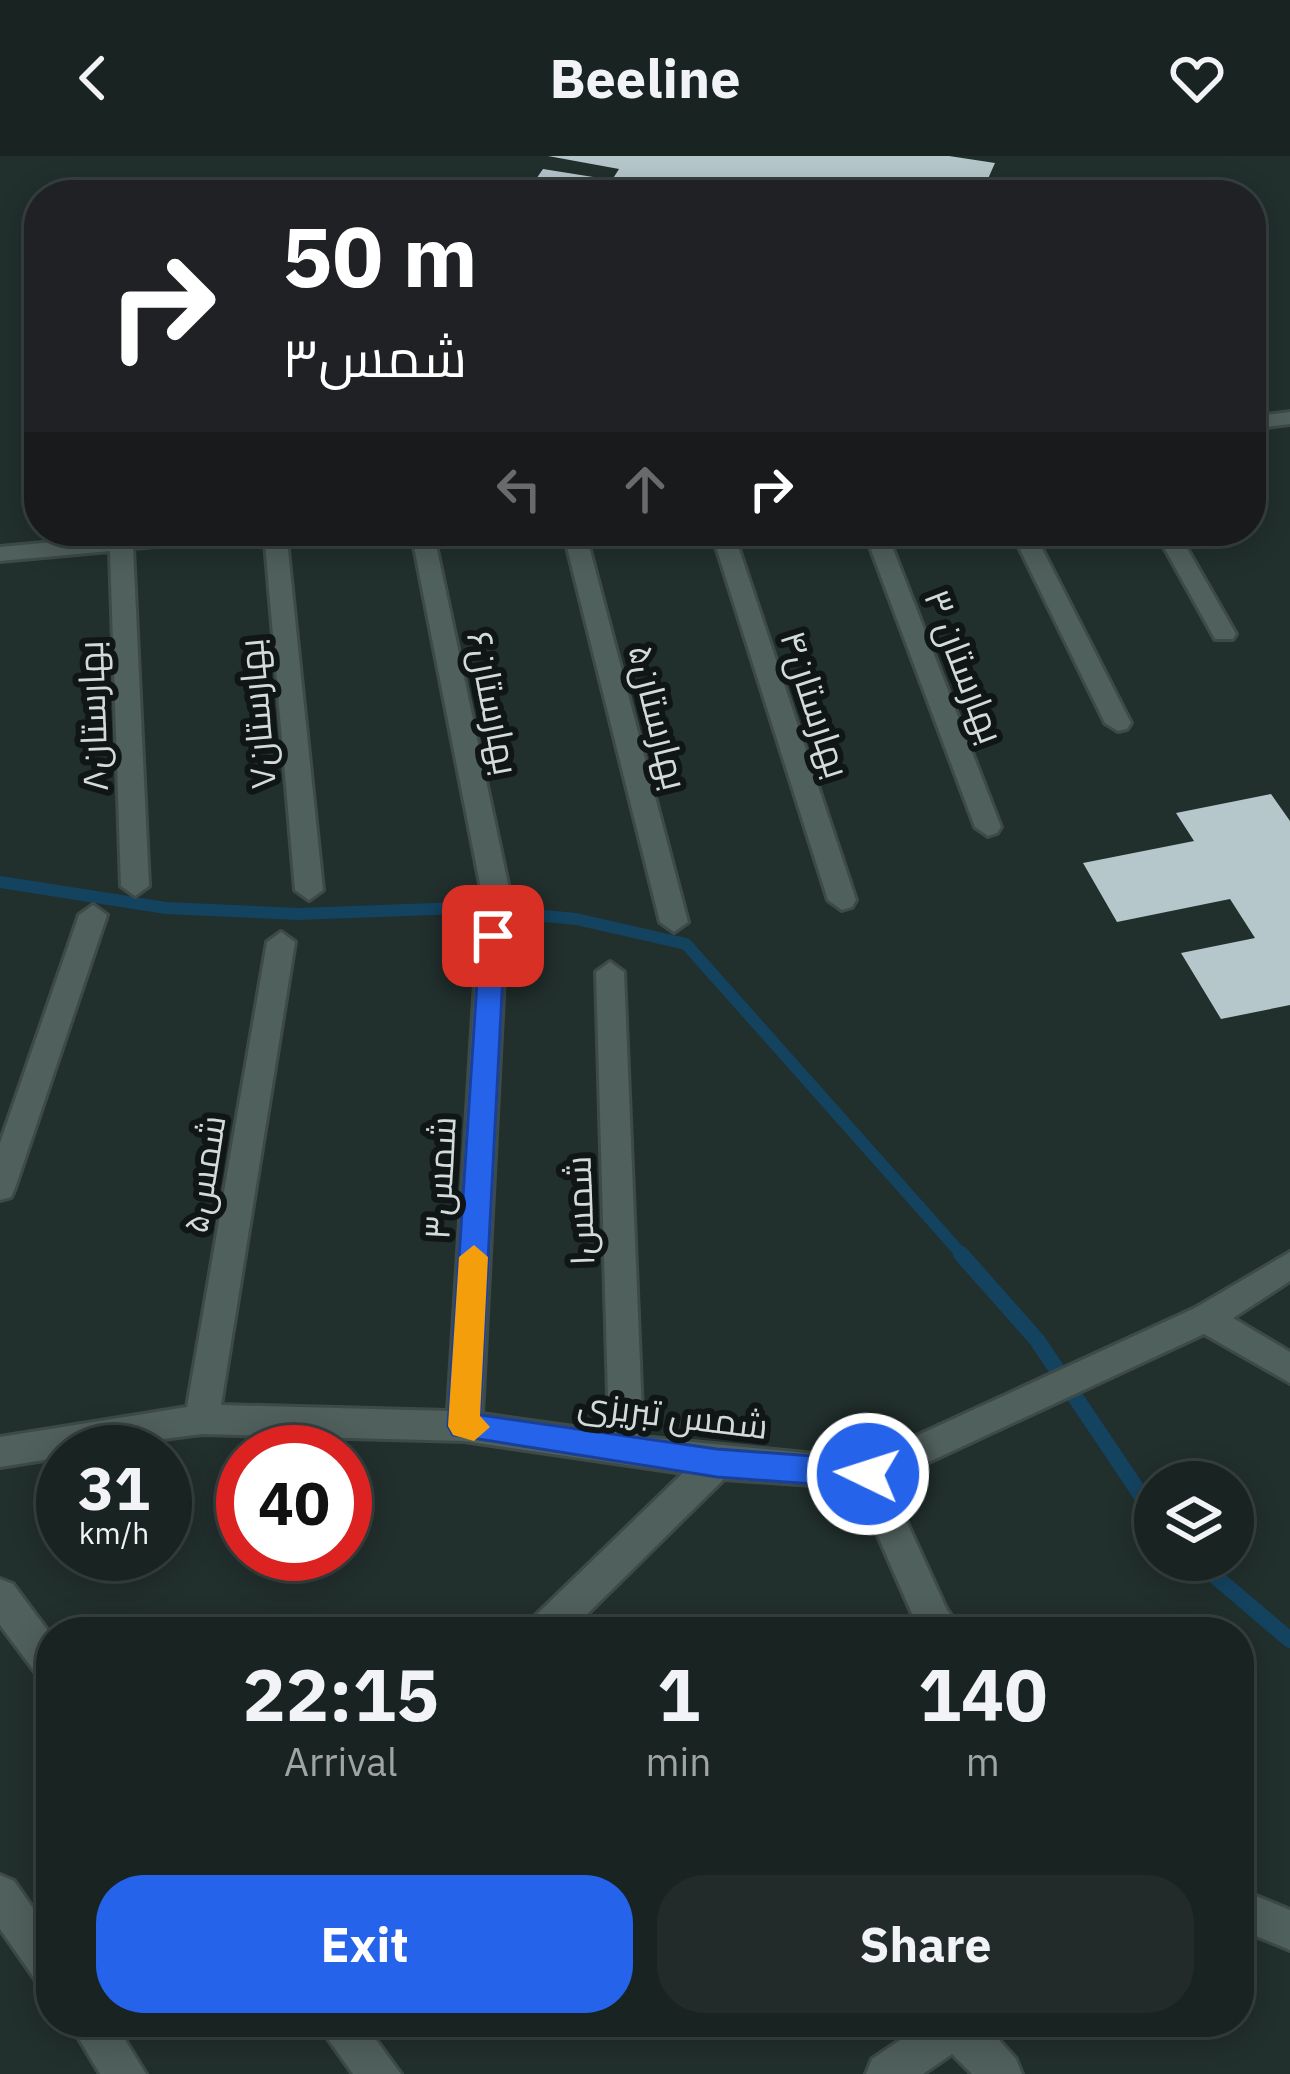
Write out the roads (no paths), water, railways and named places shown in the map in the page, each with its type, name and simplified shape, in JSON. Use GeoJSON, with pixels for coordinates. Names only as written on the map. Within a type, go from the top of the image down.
{"type":"FeatureCollection","features":[{"type":"Feature","properties":{"kind":"street"},"geometry":{"type":"LineString","coordinates":[[0,554],[88,546]]}},
{"type":"Feature","properties":{"kind":"street","name":"بهارستان۸"},"geometry":{"type":"LineString","coordinates":[[121,546],[135,886]]}},
{"type":"Feature","properties":{"kind":"street","name":"بهارستان۷"},"geometry":{"type":"LineString","coordinates":[[276,546],[309,890]]}},
{"type":"Feature","properties":{"kind":"street","name":"بهارستان۶"},"geometry":{"type":"LineString","coordinates":[[425,546],[495,889]]}},
{"type":"Feature","properties":{"kind":"street","name":"بهارستان۵"},"geometry":{"type":"LineString","coordinates":[[578,546],[674,922]]}},
{"type":"Feature","properties":{"kind":"street","name":"بهارستان۴"},"geometry":{"type":"LineString","coordinates":[[727,546],[842,899]]}},
{"type":"Feature","properties":{"kind":"street","name":"بهارستان ۳"},"geometry":{"type":"LineString","coordinates":[[881,546],[988,827]]}},
{"type":"Feature","properties":{"kind":"street"},"geometry":{"type":"LineString","coordinates":[[1030,546],[1118,723]]}},
{"type":"Feature","properties":{"kind":"street"},"geometry":{"type":"LineString","coordinates":[[1174,546],[1224,634]]}},
{"type":"Feature","properties":{"kind":"street"},"geometry":{"type":"LineString","coordinates":[[0,1188],[93,915]]}},
{"type":"Feature","properties":{"kind":"street","name":"شمس۳"},"geometry":{"type":"LineString","coordinates":[[464,1426],[493,936]]}},
{"type":"Feature","properties":{"kind":"street","name":"شمس۵"},"geometry":{"type":"LineString","coordinates":[[202,1419],[281,942]]}},
{"type":"Feature","properties":{"kind":"street","name":"شمس۱"},"geometry":{"type":"LineString","coordinates":[[610,972],[626,1448]]}},
{"type":"Feature","properties":{"kind":"street","name":"شمس تبریزی"},"geometry":{"type":"LineString","coordinates":[[0,1451],[202,1419],[464,1426],[717,1463],[868,1474],[1206,1318],[1290,1265]]}},
{"type":"Feature","properties":{"kind":"street"},"geometry":{"type":"LineString","coordinates":[[1206,1318],[1290,1369]]}},
{"type":"Feature","properties":{"kind":"street"},"geometry":{"type":"LineString","coordinates":[[559,1617],[717,1463]]}},
{"type":"Feature","properties":{"kind":"street"},"geometry":{"type":"LineString","coordinates":[[868,1474],[937,1617]]}},
{"type":"Feature","properties":{"kind":"street"},"geometry":{"type":"LineString","coordinates":[[0,1596],[36,1644]]}},
{"type":"Feature","properties":{"kind":"street"},"geometry":{"type":"LineString","coordinates":[[0,1895],[36,1947]]}},
{"type":"Feature","properties":{"kind":"street"},"geometry":{"type":"LineString","coordinates":[[1254,1915],[1290,1930]]}},
{"type":"Feature","properties":{"kind":"street"},"geometry":{"type":"LineString","coordinates":[[99,2037],[125,2074]]}},
{"type":"Feature","properties":{"kind":"street"},"geometry":{"type":"LineString","coordinates":[[349,2037],[380,2074]]}},
{"type":"Feature","properties":{"kind":"street"},"geometry":{"type":"LineString","coordinates":[[887,2074],[941,2037]]}},
{"type":"Feature","properties":{"kind":"street"},"geometry":{"type":"LineString","coordinates":[[969,2037],[1001,2074]]}},
{"type":"Feature","properties":{"kind":"waterway"},"geometry":{"type":"LineString","coordinates":[[0,882],[166,908],[298,914],[460,908],[576,919],[686,944],[964,1257]]}},
{"type":"Feature","properties":{"kind":"waterway"},"geometry":{"type":"LineString","coordinates":[[961,1254],[1037,1340],[1134,1485]]}},
{"type":"Feature","properties":{"kind":"waterway"},"geometry":{"type":"LineString","coordinates":[[1221,1581],[1290,1640]]}}]}
